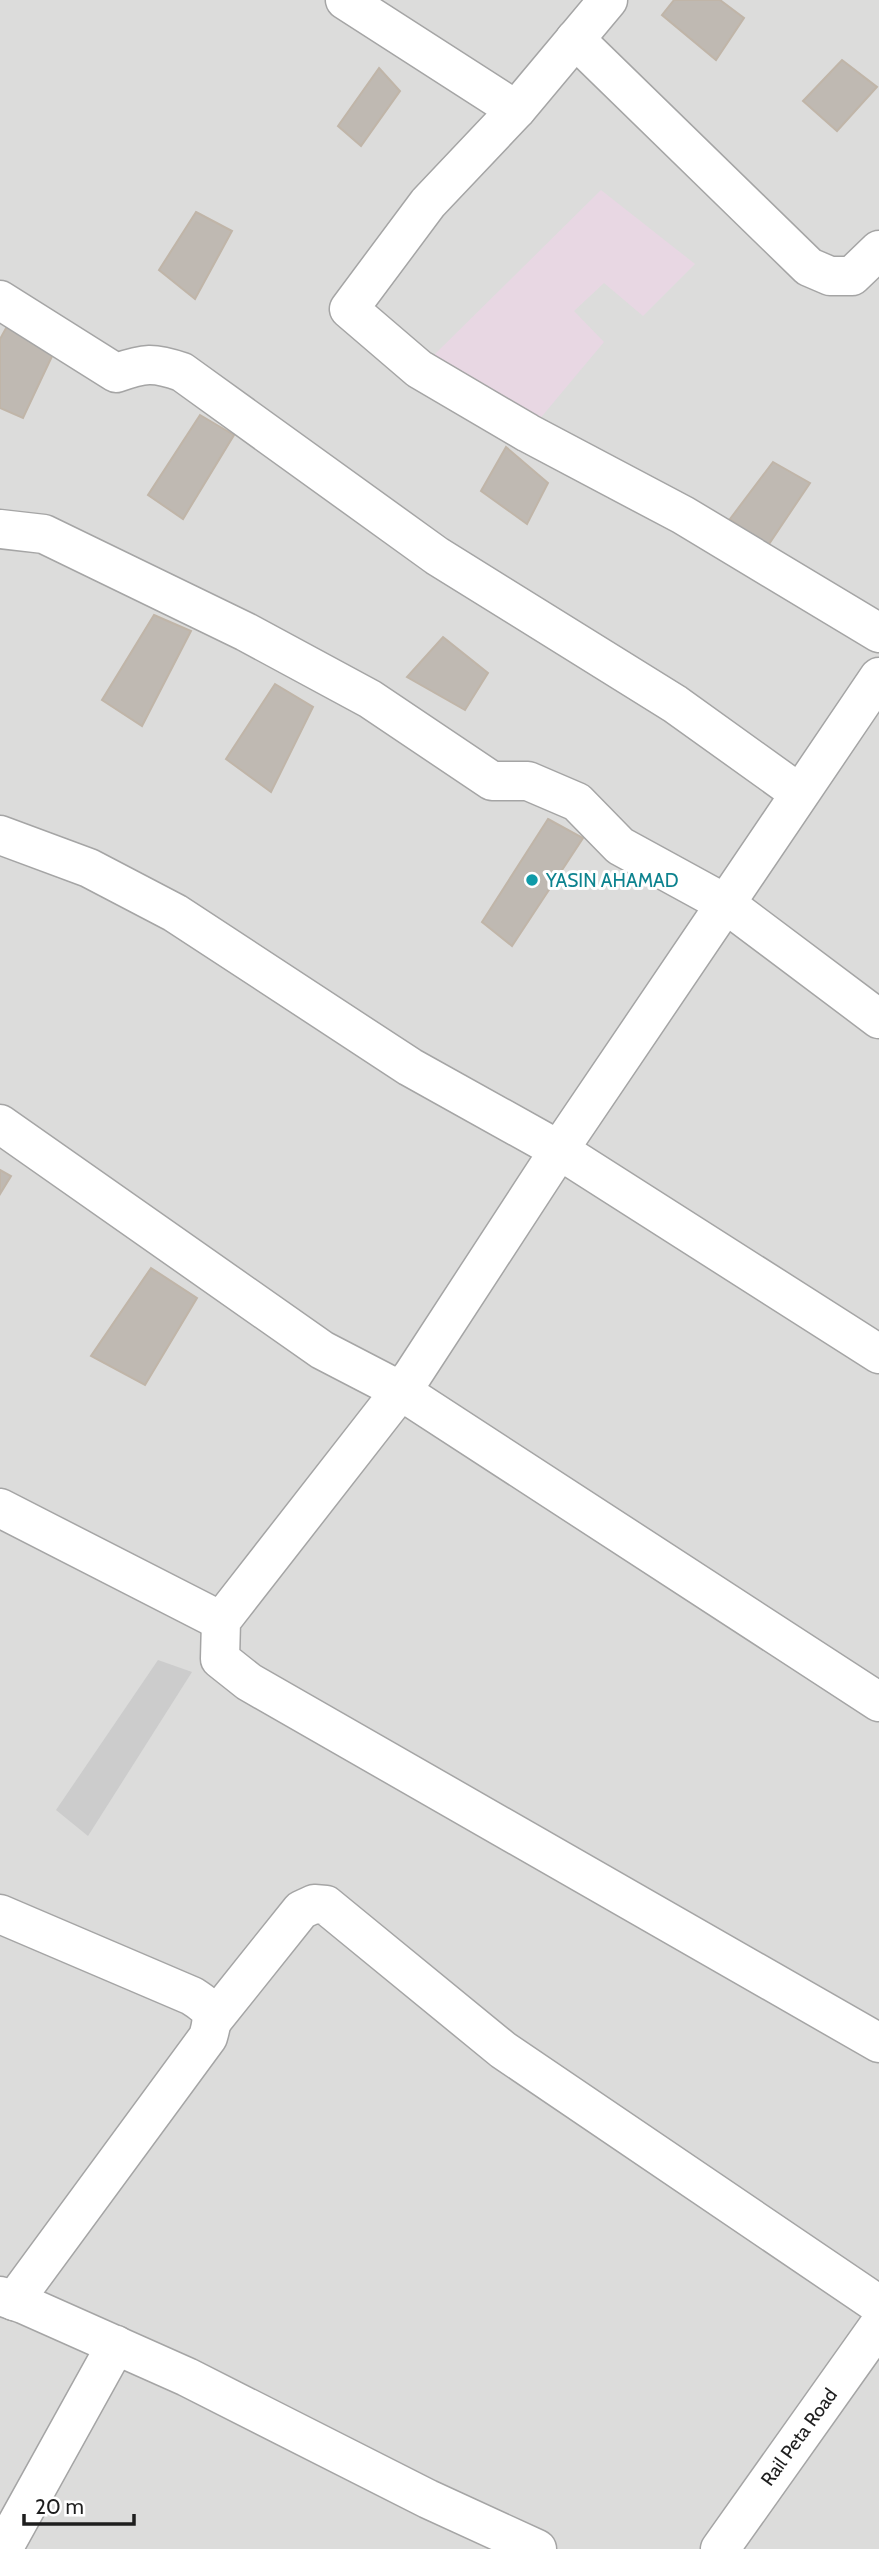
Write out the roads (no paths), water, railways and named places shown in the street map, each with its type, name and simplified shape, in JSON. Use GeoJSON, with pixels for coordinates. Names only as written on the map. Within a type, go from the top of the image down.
{"type":"FeatureCollection","features":[{"type":"Feature","properties":{"kind":"street"},"geometry":{"type":"LineString","coordinates":[[345,0],[516,110]]}},
{"type":"Feature","properties":{"kind":"street"},"geometry":{"type":"LineString","coordinates":[[608,0],[516,110],[428,203],[349,309],[419,369],[528,433],[683,514],[879,633]]}},
{"type":"Feature","properties":{"kind":"street"},"geometry":{"type":"LineString","coordinates":[[575,39],[809,267],[830,276],[852,276],[879,250]]}},
{"type":"Feature","properties":{"kind":"street"},"geometry":{"type":"LineString","coordinates":[[0,300],[116,373],[156,364],[181,372],[437,556],[675,704],[799,793]]}},
{"type":"Feature","properties":{"kind":"street"},"geometry":{"type":"LineString","coordinates":[[0,529],[44,534],[246,632],[370,699],[492,781],[528,781],[577,802],[620,846],[726,904],[879,1019]]}},
{"type":"Feature","properties":{"kind":"street"},"geometry":{"type":"LineString","coordinates":[[879,677],[559,1150],[401,1391],[221,1621],[220,1659],[249,1682],[879,2043]]}},
{"type":"Feature","properties":{"kind":"street"},"geometry":{"type":"LineString","coordinates":[[0,835],[89,868],[175,913],[410,1067],[559,1150],[879,1354]]}},
{"type":"Feature","properties":{"kind":"street"},"geometry":{"type":"LineString","coordinates":[[0,1124],[322,1350],[401,1391],[879,1702]]}},
{"type":"Feature","properties":{"kind":"street"},"geometry":{"type":"LineString","coordinates":[[0,1508],[221,1621]]}},
{"type":"Feature","properties":{"kind":"street"},"geometry":{"type":"LineString","coordinates":[[537,2549],[428,2499],[187,2377],[7,2299],[208,2037],[213,2020],[301,1910],[314,1904],[326,1905],[503,2050],[879,2305]]}},
{"type":"Feature","properties":{"kind":"street"},"geometry":{"type":"LineString","coordinates":[[0,1914],[192,1996],[208,2007],[213,2020]]}},
{"type":"Feature","properties":{"kind":"street","name":"Rail Peta Road"},"geometry":{"type":"LineString","coordinates":[[719,2549],[879,2325]]}},
{"type":"Feature","properties":{"kind":"street"},"geometry":{"type":"LineString","coordinates":[[2,2549],[116,2345]]}},
{"type":"Feature","properties":{"kind":"place","name":"YASIN AHAMAD"},"geometry":{"type":"Point","coordinates":[532,880]}}]}
